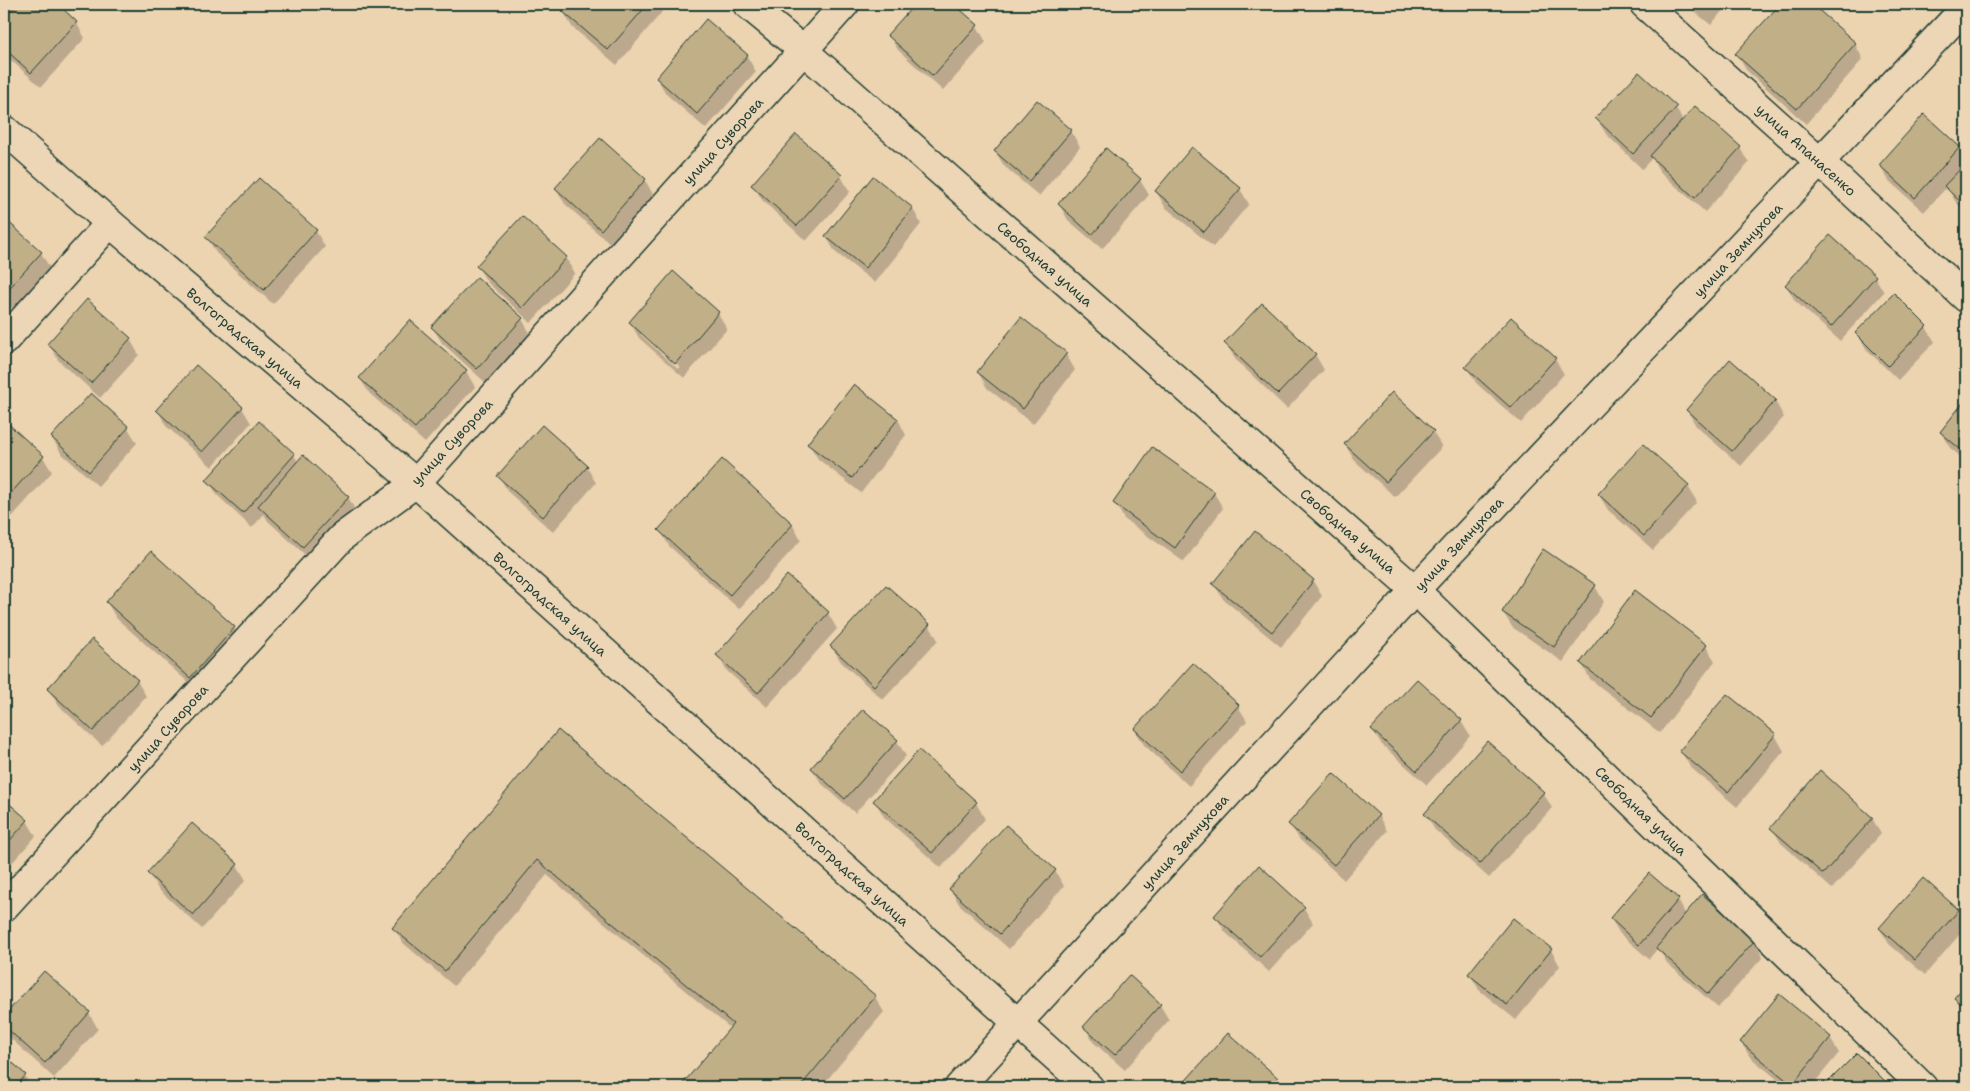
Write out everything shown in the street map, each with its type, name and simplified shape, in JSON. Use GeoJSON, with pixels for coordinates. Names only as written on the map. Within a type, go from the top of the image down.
{"type":"FeatureCollection","features":[{"type":"Feature","properties":{"kind":"street","name":"Свободная улица"},"geometry":{"type":"LineString","coordinates":[[747,4],[804,51],[1415,590],[1923,1087]]}},
{"type":"Feature","properties":{"kind":"street","name":"улица Суворова"},"geometry":{"type":"LineString","coordinates":[[4,907],[342,537],[416,484],[845,4]]}},
{"type":"Feature","properties":{"kind":"street","name":"улица Апанасенко"},"geometry":{"type":"LineString","coordinates":[[1644,4],[1821,163],[1966,298]]}},
{"type":"Feature","properties":{"kind":"street","name":"улица Земнухова"},"geometry":{"type":"LineString","coordinates":[[959,1087],[1415,590],[1966,8]]}},
{"type":"Feature","properties":{"kind":"street","name":"Волгоградская улица"},"geometry":{"type":"LineString","coordinates":[[4,129],[110,223],[416,484],[1089,1087]]}},
{"type":"Feature","properties":{"kind":"street"},"geometry":{"type":"LineString","coordinates":[[4,341],[110,223]]}},
{"type":"Feature","properties":{"kind":"building"},"geometry":{"type":"Polygon","coordinates":[[[17,4],[58,4],[77,22],[31,73],[4,48],[4,18],[17,4]]]}},
{"type":"Feature","properties":{"kind":"building"},"geometry":{"type":"Polygon","coordinates":[[[568,4],[648,4],[608,50],[562,11],[568,4]]]}},
{"type":"Feature","properties":{"kind":"building"},"geometry":{"type":"Polygon","coordinates":[[[915,4],[954,4],[978,25],[933,76],[887,35],[915,4]]]}},
{"type":"Feature","properties":{"kind":"building"},"geometry":{"type":"Polygon","coordinates":[[[1694,4],[1707,4],[1702,10],[1694,4]]]}},
{"type":"Feature","properties":{"kind":"building"},"geometry":{"type":"Polygon","coordinates":[[[1780,4],[1812,4],[1856,43],[1797,109],[1735,54],[1780,4]]]}},
{"type":"Feature","properties":{"kind":"building"},"geometry":{"type":"Polygon","coordinates":[[[706,19],[748,55],[697,114],[656,78],[706,19]]]}},
{"type":"Feature","properties":{"kind":"building"},"geometry":{"type":"Polygon","coordinates":[[[1639,72],[1677,107],[1633,154],[1595,118],[1639,72]]]}},
{"type":"Feature","properties":{"kind":"building"},"geometry":{"type":"Polygon","coordinates":[[[1037,100],[1072,130],[1029,181],[994,151],[1037,100]]]}},
{"type":"Feature","properties":{"kind":"building"},"geometry":{"type":"Polygon","coordinates":[[[1695,106],[1741,147],[1695,198],[1650,156],[1695,106]]]}},
{"type":"Feature","properties":{"kind":"building"},"geometry":{"type":"Polygon","coordinates":[[[1924,114],[1960,147],[1915,198],[1879,165],[1924,114]]]}},
{"type":"Feature","properties":{"kind":"building"},"geometry":{"type":"Polygon","coordinates":[[[796,134],[842,175],[797,226],[751,185],[796,134]]]}},
{"type":"Feature","properties":{"kind":"building"},"geometry":{"type":"Polygon","coordinates":[[[600,138],[646,179],[601,230],[555,188],[600,138]]]}},
{"type":"Feature","properties":{"kind":"building"},"geometry":{"type":"Polygon","coordinates":[[[1192,147],[1241,188],[1204,232],[1155,191],[1192,147]]]}},
{"type":"Feature","properties":{"kind":"building"},"geometry":{"type":"Polygon","coordinates":[[[1106,148],[1141,179],[1092,235],[1058,204],[1106,148]]]}},
{"type":"Feature","properties":{"kind":"building"},"geometry":{"type":"Polygon","coordinates":[[[1966,163],[1966,207],[1944,186],[1966,163]]]}},
{"type":"Feature","properties":{"kind":"building"},"geometry":{"type":"Polygon","coordinates":[[[873,176],[913,208],[865,268],[825,236],[873,176]]]}},
{"type":"Feature","properties":{"kind":"building"},"geometry":{"type":"Polygon","coordinates":[[[259,178],[317,230],[264,290],[205,237],[259,178]]]}},
{"type":"Feature","properties":{"kind":"building"},"geometry":{"type":"Polygon","coordinates":[[[522,216],[567,257],[522,308],[476,266],[522,216]]]}},
{"type":"Feature","properties":{"kind":"building"},"geometry":{"type":"Polygon","coordinates":[[[4,218],[42,252],[4,294],[4,218]]]}},
{"type":"Feature","properties":{"kind":"building"},"geometry":{"type":"Polygon","coordinates":[[[1830,235],[1876,276],[1831,327],[1785,285],[1830,235]]]}},
{"type":"Feature","properties":{"kind":"building"},"geometry":{"type":"Polygon","coordinates":[[[673,271],[719,312],[675,364],[629,322],[673,271]]]}},
{"type":"Feature","properties":{"kind":"building"},"geometry":{"type":"Polygon","coordinates":[[[477,277],[523,318],[477,369],[431,327],[477,277]]]}},
{"type":"Feature","properties":{"kind":"building"},"geometry":{"type":"Polygon","coordinates":[[[1894,293],[1927,326],[1888,366],[1855,333],[1894,293]]]}},
{"type":"Feature","properties":{"kind":"building"},"geometry":{"type":"Polygon","coordinates":[[[87,299],[131,338],[91,383],[47,344],[87,299]]]}},
{"type":"Feature","properties":{"kind":"building"},"geometry":{"type":"Polygon","coordinates":[[[1262,303],[1316,354],[1278,394],[1224,343],[1262,303]]]}},
{"type":"Feature","properties":{"kind":"building"},"geometry":{"type":"Polygon","coordinates":[[[1021,317],[1067,353],[1023,409],[977,372],[1021,317]]]}},
{"type":"Feature","properties":{"kind":"building"},"geometry":{"type":"Polygon","coordinates":[[[1511,317],[1556,358],[1511,408],[1465,367],[1511,317]]]}},
{"type":"Feature","properties":{"kind":"building"},"geometry":{"type":"Polygon","coordinates":[[[410,320],[467,370],[415,428],[359,378],[410,320]]]}},
{"type":"Feature","properties":{"kind":"building"},"geometry":{"type":"Polygon","coordinates":[[[1730,359],[1776,400],[1732,451],[1686,410],[1730,359]]]}},
{"type":"Feature","properties":{"kind":"building"},"geometry":{"type":"Polygon","coordinates":[[[196,365],[243,407],[202,452],[156,410],[196,365]]]}},
{"type":"Feature","properties":{"kind":"building"},"geometry":{"type":"Polygon","coordinates":[[[854,384],[898,419],[852,478],[807,444],[854,384]]]}},
{"type":"Feature","properties":{"kind":"building"},"geometry":{"type":"Polygon","coordinates":[[[1392,392],[1434,431],[1386,482],[1344,444],[1392,392]]]}},
{"type":"Feature","properties":{"kind":"building"},"geometry":{"type":"Polygon","coordinates":[[[91,393],[129,427],[89,472],[51,437],[91,393]]]}},
{"type":"Feature","properties":{"kind":"building"},"geometry":{"type":"Polygon","coordinates":[[[1966,399],[1966,454],[1940,432],[1966,399]]]}},
{"type":"Feature","properties":{"kind":"building"},"geometry":{"type":"Polygon","coordinates":[[[4,420],[44,456],[4,501],[4,420]]]}},
{"type":"Feature","properties":{"kind":"building"},"geometry":{"type":"Polygon","coordinates":[[[259,421],[295,454],[243,513],[206,480],[259,421]]]}},
{"type":"Feature","properties":{"kind":"building"},"geometry":{"type":"Polygon","coordinates":[[[542,425],[588,466],[543,517],[497,476],[542,425]]]}},
{"type":"Feature","properties":{"kind":"building"},"geometry":{"type":"Polygon","coordinates":[[[1643,444],[1689,485],[1644,536],[1598,494],[1643,444]]]}},
{"type":"Feature","properties":{"kind":"building"},"geometry":{"type":"Polygon","coordinates":[[[1152,447],[1215,492],[1175,548],[1113,503],[1152,447]]]}},
{"type":"Feature","properties":{"kind":"building"},"geometry":{"type":"Polygon","coordinates":[[[303,455],[349,497],[303,547],[258,506],[303,455]]]}},
{"type":"Feature","properties":{"kind":"building"},"geometry":{"type":"Polygon","coordinates":[[[722,459],[793,524],[730,595],[658,530],[722,459]]]}},
{"type":"Feature","properties":{"kind":"building"},"geometry":{"type":"Polygon","coordinates":[[[1255,531],[1314,580],[1272,632],[1212,584],[1255,531]]]}},
{"type":"Feature","properties":{"kind":"building"},"geometry":{"type":"Polygon","coordinates":[[[1543,549],[1596,585],[1554,647],[1502,612],[1543,549]]]}},
{"type":"Feature","properties":{"kind":"building"},"geometry":{"type":"Polygon","coordinates":[[[151,551],[235,627],[190,678],[106,602],[151,551]]]}},
{"type":"Feature","properties":{"kind":"building"},"geometry":{"type":"Polygon","coordinates":[[[787,575],[829,612],[758,693],[716,655],[787,575]]]}},
{"type":"Feature","properties":{"kind":"building"},"geometry":{"type":"Polygon","coordinates":[[[886,585],[930,624],[874,686],[830,646],[886,585]]]}},
{"type":"Feature","properties":{"kind":"building"},"geometry":{"type":"Polygon","coordinates":[[[1635,590],[1707,645],[1651,718],[1580,663],[1635,590]]]}},
{"type":"Feature","properties":{"kind":"building"},"geometry":{"type":"Polygon","coordinates":[[[92,639],[138,680],[93,731],[47,689],[92,639]]]}},
{"type":"Feature","properties":{"kind":"building"},"geometry":{"type":"Polygon","coordinates":[[[1193,663],[1239,705],[1180,771],[1134,729],[1193,663]]]}},
{"type":"Feature","properties":{"kind":"building"},"geometry":{"type":"Polygon","coordinates":[[[1417,679],[1462,720],[1417,771],[1371,729],[1417,679]]]}},
{"type":"Feature","properties":{"kind":"building"},"geometry":{"type":"Polygon","coordinates":[[[1727,694],[1776,734],[1728,792],[1679,751],[1727,694]]]}},
{"type":"Feature","properties":{"kind":"building"},"geometry":{"type":"Polygon","coordinates":[[[863,709],[898,740],[845,799],[811,768],[863,709]]]}},
{"type":"Feature","properties":{"kind":"building"},"geometry":{"type":"Polygon","coordinates":[[[558,730],[876,996],[800,1087],[680,1087],[733,1024],[537,860],[445,971],[392,928],[558,730]]]}},
{"type":"Feature","properties":{"kind":"building"},"geometry":{"type":"Polygon","coordinates":[[[1487,741],[1544,792],[1480,864],[1424,814],[1487,741]]]}},
{"type":"Feature","properties":{"kind":"building"},"geometry":{"type":"Polygon","coordinates":[[[919,750],[977,802],[932,853],[873,801],[919,750]]]}},
{"type":"Feature","properties":{"kind":"building"},"geometry":{"type":"Polygon","coordinates":[[[1820,770],[1873,818],[1823,874],[1770,828],[1820,770]]]}},
{"type":"Feature","properties":{"kind":"building"},"geometry":{"type":"Polygon","coordinates":[[[1333,773],[1379,815],[1334,865],[1288,824],[1333,773]]]}},
{"type":"Feature","properties":{"kind":"building"},"geometry":{"type":"Polygon","coordinates":[[[4,799],[28,820],[4,847],[4,799]]]}},
{"type":"Feature","properties":{"kind":"building"},"geometry":{"type":"Polygon","coordinates":[[[192,823],[238,864],[193,915],[147,873],[192,823]]]}},
{"type":"Feature","properties":{"kind":"building"},"geometry":{"type":"Polygon","coordinates":[[[1006,825],[1056,870],[1000,934],[949,889],[1006,825]]]}},
{"type":"Feature","properties":{"kind":"building"},"geometry":{"type":"Polygon","coordinates":[[[1259,865],[1305,907],[1260,957],[1214,916],[1259,865]]]}},
{"type":"Feature","properties":{"kind":"building"},"geometry":{"type":"Polygon","coordinates":[[[1649,873],[1679,899],[1639,945],[1610,918],[1649,873]]]}},
{"type":"Feature","properties":{"kind":"building"},"geometry":{"type":"Polygon","coordinates":[[[1923,878],[1959,910],[1915,960],[1879,928],[1923,878]]]}},
{"type":"Feature","properties":{"kind":"building"},"geometry":{"type":"Polygon","coordinates":[[[1702,894],[1755,940],[1708,994],[1656,948],[1702,894]]]}},
{"type":"Feature","properties":{"kind":"building"},"geometry":{"type":"Polygon","coordinates":[[[1513,918],[1552,949],[1507,1005],[1468,974],[1513,918]]]}},
{"type":"Feature","properties":{"kind":"building"},"geometry":{"type":"Polygon","coordinates":[[[44,971],[90,1012],[45,1063],[4,1026],[4,1016],[44,971]]]}},
{"type":"Feature","properties":{"kind":"building"},"geometry":{"type":"Polygon","coordinates":[[[1129,975],[1161,1004],[1115,1055],[1083,1027],[1129,975]]]}},
{"type":"Feature","properties":{"kind":"building"},"geometry":{"type":"Polygon","coordinates":[[[1966,984],[1966,1008],[1954,998],[1966,984]]]}},
{"type":"Feature","properties":{"kind":"building"},"geometry":{"type":"Polygon","coordinates":[[[1779,994],[1831,1037],[1792,1085],[1740,1042],[1779,994]]]}},
{"type":"Feature","properties":{"kind":"building"},"geometry":{"type":"Polygon","coordinates":[[[1228,1033],[1278,1078],[1269,1087],[1180,1087],[1228,1033]]]}},
{"type":"Feature","properties":{"kind":"building"},"geometry":{"type":"Polygon","coordinates":[[[1857,1053],[1891,1087],[1823,1087],[1857,1053]]]}},
{"type":"Feature","properties":{"kind":"building"},"geometry":{"type":"Polygon","coordinates":[[[4,1055],[26,1075],[15,1087],[4,1087],[4,1055]]]}}]}
